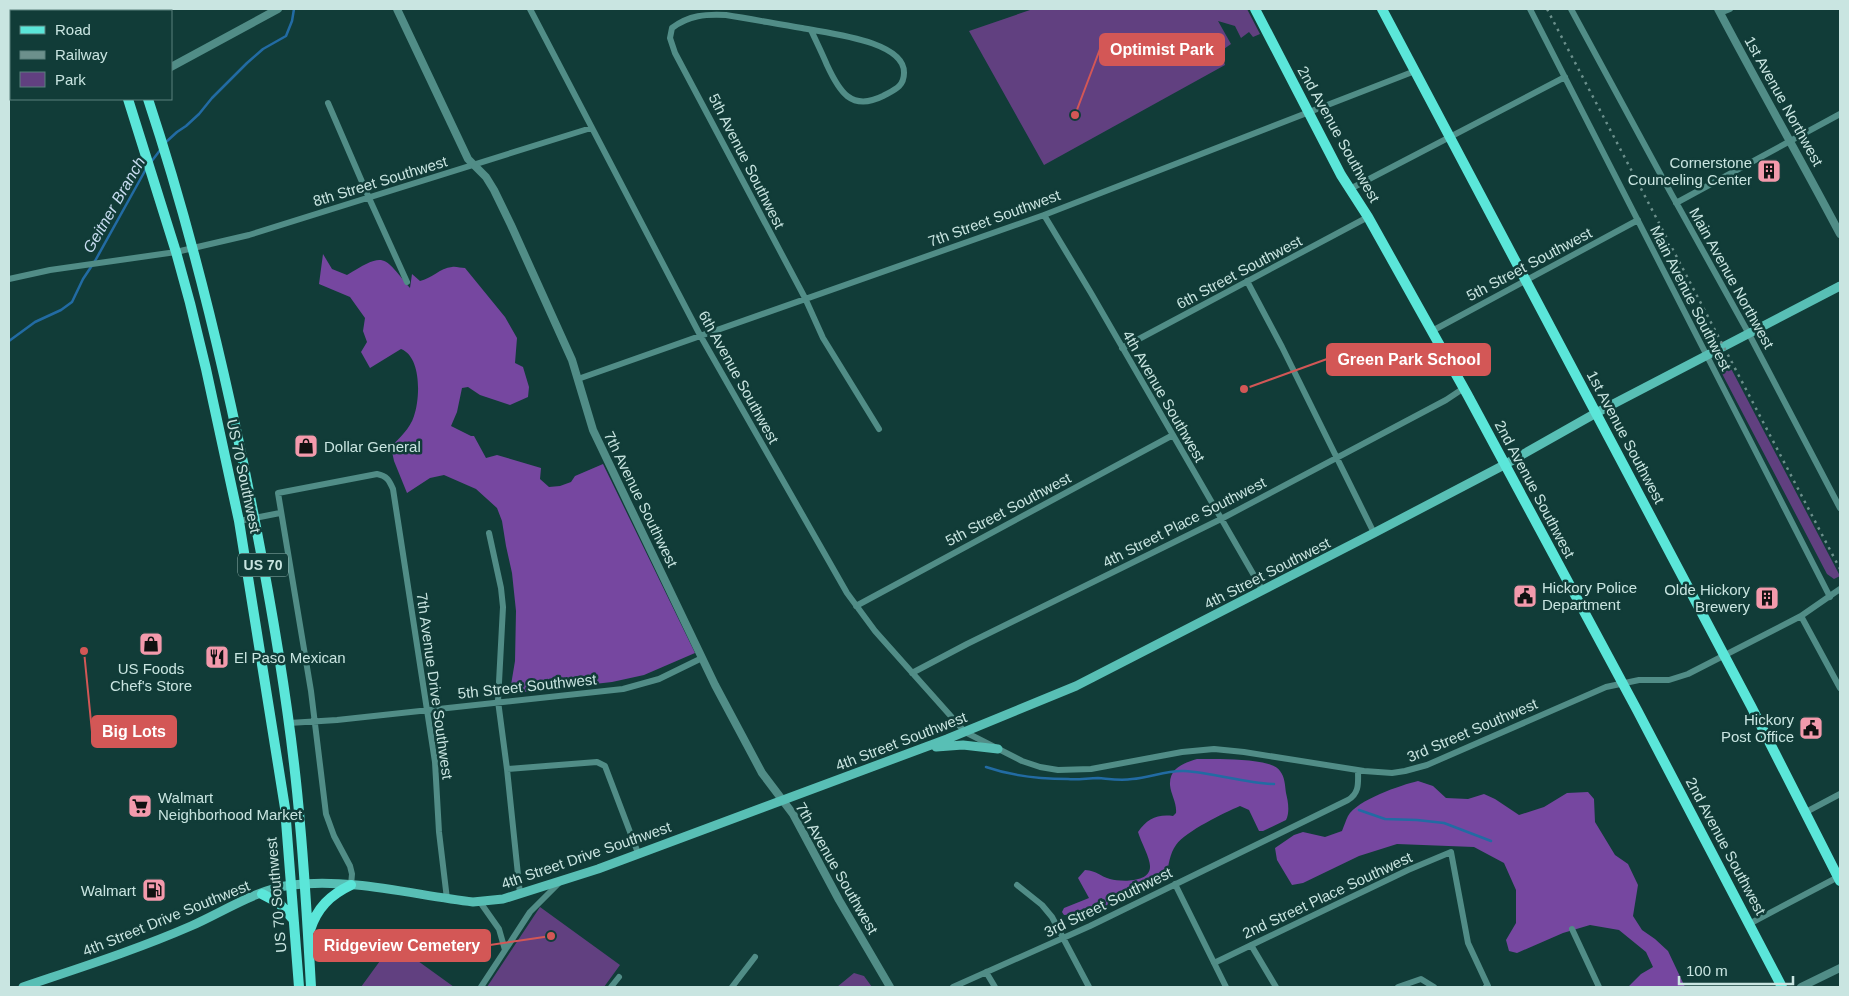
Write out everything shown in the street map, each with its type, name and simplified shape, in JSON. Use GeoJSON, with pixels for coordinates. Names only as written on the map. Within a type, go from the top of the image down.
{"type":"FeatureCollection","features":[{"type":"Feature","properties":{"kind":"main road","name":"2nd Avenue Southwest"},"geometry":{"type":"LineString","coordinates":[[1254,9],[1350,189],[1368,217],[1464,388],[1623,683],[1782,987]]}},
{"type":"Feature","properties":{"kind":"main road","name":"1st Avenue Southwest"},"geometry":{"type":"LineString","coordinates":[[1382,9],[1840,878]]}},
{"type":"Feature","properties":{"kind":"main road","name":"US 70 Southwest"},"geometry":{"type":"LineString","coordinates":[[128,100],[176,252],[206,369],[239,521],[285,808],[299,987]]}},
{"type":"Feature","properties":{"kind":"main road","name":"US 70 Southwest"},"geometry":{"type":"LineString","coordinates":[[148,100],[193,248],[239,443],[254,518],[278,649],[289,723],[300,823],[311,987]]}},
{"type":"Feature","properties":{"kind":"main road","name":"4th Street Southwest"},"geometry":{"type":"LineString","coordinates":[[782,800],[965,732],[1076,686],[1374,534],[1504,465],[1596,413],[1840,286]]}},
{"type":"Feature","properties":{"kind":"main road"},"geometry":{"type":"LineString","coordinates":[[909,752],[954,745],[998,749]]}},
{"type":"Feature","properties":{"kind":"main road","name":"4th Street Drive Southwest"},"geometry":{"type":"LineString","coordinates":[[23,987],[190,926],[262,894],[290,885],[351,885],[480,902],[520,894],[561,882],[782,800]]}},
{"type":"Feature","properties":{"kind":"main road"},"geometry":{"type":"LineString","coordinates":[[308,936],[314,917],[320,908],[337,893],[351,885]]}},
{"type":"Feature","properties":{"kind":"main road"},"geometry":{"type":"LineString","coordinates":[[262,894],[285,908],[293,920]]}},
{"type":"Feature","properties":{"kind":"street"},"geometry":{"type":"LineString","coordinates":[[172,66],[278,9]]}},
{"type":"Feature","properties":{"kind":"street","name":"7th Avenue Southwest"},"geometry":{"type":"LineString","coordinates":[[397,9],[468,159],[486,177],[494,190],[556,324],[578,379],[585,409],[593,430],[702,658],[762,773],[793,814],[839,900],[890,987]]}},
{"type":"Feature","properties":{"kind":"street","name":"6th Avenue Southwest"},"geometry":{"type":"LineString","coordinates":[[530,9],[579,102],[590,128],[700,335],[856,606],[912,674],[965,732]]}},
{"type":"Feature","properties":{"kind":"street","name":"Main Avenue Southwest"},"geometry":{"type":"LineString","coordinates":[[1530,9],[1830,597]]}},
{"type":"Feature","properties":{"kind":"street","name":"Main Avenue Northwest"},"geometry":{"type":"LineString","coordinates":[[1571,9],[1749,334],[1840,508]]}},
{"type":"Feature","properties":{"kind":"street"},"geometry":{"type":"LineString","coordinates":[[1719,11],[1730,9]]}},
{"type":"Feature","properties":{"kind":"street","name":"1st Avenue Northwest"},"geometry":{"type":"LineString","coordinates":[[1719,11],[1774,116],[1790,140],[1840,234]]}},
{"type":"Feature","properties":{"kind":"street","name":"5th Avenue Southwest"},"geometry":{"type":"LineString","coordinates":[[811,30],[837,86],[853,100],[871,101],[901,86],[904,80],[904,68],[898,58],[892,53],[860,40],[837,34],[746,18],[708,14],[693,16],[680,22],[672,28],[670,38],[675,53],[805,298],[823,338],[879,429]]}},
{"type":"Feature","properties":{"kind":"street","name":"7th Street Southwest"},"geometry":{"type":"LineString","coordinates":[[578,379],[1044,215],[1415,71]]}},
{"type":"Feature","properties":{"kind":"street"},"geometry":{"type":"LineString","coordinates":[[1350,189],[1564,77]]}},
{"type":"Feature","properties":{"kind":"street"},"geometry":{"type":"LineString","coordinates":[[328,103],[407,282]]}},
{"type":"Feature","properties":{"kind":"street"},"geometry":{"type":"LineString","coordinates":[[1676,203],[1840,114]]}},
{"type":"Feature","properties":{"kind":"street","name":"8th Street Southwest"},"geometry":{"type":"LineString","coordinates":[[9,279],[50,270],[176,252],[249,235],[590,128]]}},
{"type":"Feature","properties":{"kind":"street","name":"4th Avenue Southwest"},"geometry":{"type":"LineString","coordinates":[[1044,215],[1263,591]]}},
{"type":"Feature","properties":{"kind":"street","name":"6th Street Southwest"},"geometry":{"type":"LineString","coordinates":[[1122,348],[1368,217]]}},
{"type":"Feature","properties":{"kind":"street","name":"5th Street Southwest"},"geometry":{"type":"LineString","coordinates":[[1432,331],[1638,220]]}},
{"type":"Feature","properties":{"kind":"street"},"geometry":{"type":"LineString","coordinates":[[1247,281],[1265,313],[1374,534]]}},
{"type":"Feature","properties":{"kind":"street","name":"4th Street Place Southwest"},"geometry":{"type":"LineString","coordinates":[[912,674],[960,648],[1221,519],[1446,400],[1464,388]]}},
{"type":"Feature","properties":{"kind":"street","name":"5th Street Southwest"},"geometry":{"type":"LineString","coordinates":[[856,606],[1173,435]]}},
{"type":"Feature","properties":{"kind":"street","name":"7th Avenue Drive Southwest"},"geometry":{"type":"LineString","coordinates":[[280,513],[278,494],[377,474],[383,475],[388,479],[393,489],[435,762],[439,832],[447,899]]}},
{"type":"Feature","properties":{"kind":"street"},"geometry":{"type":"LineString","coordinates":[[239,521],[280,513],[315,722],[326,814],[334,836],[350,866],[352,874],[351,885]]}},
{"type":"Feature","properties":{"kind":"street"},"geometry":{"type":"LineString","coordinates":[[489,533],[501,588],[503,607],[498,701],[508,769],[520,894]]}},
{"type":"Feature","properties":{"kind":"street","name":"3rd Street Southwest"},"geometry":{"type":"LineString","coordinates":[[953,987],[1064,938],[1348,800],[1356,794],[1358,789],[1358,770],[1392,773],[1418,768],[1606,688],[1639,680],[1677,678],[1801,616],[1840,589]]}},
{"type":"Feature","properties":{"kind":"street"},"geometry":{"type":"LineString","coordinates":[[1801,616],[1840,688]]}},
{"type":"Feature","properties":{"kind":"street","name":"5th Street Southwest"},"geometry":{"type":"LineString","coordinates":[[289,723],[315,722],[623,688],[659,679],[702,658]]}},
{"type":"Feature","properties":{"kind":"street"},"geometry":{"type":"LineString","coordinates":[[965,732],[1022,761],[1058,770],[1091,769],[1182,752],[1214,749],[1358,770]]}},
{"type":"Feature","properties":{"kind":"street"},"geometry":{"type":"LineString","coordinates":[[508,769],[597,762],[605,766],[638,853]]}},
{"type":"Feature","properties":{"kind":"street"},"geometry":{"type":"LineString","coordinates":[[1806,812],[1840,794]]}},
{"type":"Feature","properties":{"kind":"street","name":"2nd Street Place Southwest"},"geometry":{"type":"LineString","coordinates":[[1214,963],[1408,870],[1451,852],[1468,943],[1488,986],[1486,987]]}},
{"type":"Feature","properties":{"kind":"street"},"geometry":{"type":"LineString","coordinates":[[1749,924],[1840,878]]}},
{"type":"Feature","properties":{"kind":"street"},"geometry":{"type":"LineString","coordinates":[[481,987],[535,906],[561,882]]}},
{"type":"Feature","properties":{"kind":"street"},"geometry":{"type":"LineString","coordinates":[[1175,884],[1226,987]]}},
{"type":"Feature","properties":{"kind":"street"},"geometry":{"type":"LineString","coordinates":[[1017,885],[1042,905],[1052,917],[1089,987]]}},
{"type":"Feature","properties":{"kind":"street"},"geometry":{"type":"LineString","coordinates":[[480,902],[499,928],[505,950]]}},
{"type":"Feature","properties":{"kind":"street"},"geometry":{"type":"LineString","coordinates":[[1572,929],[1599,987]]}},
{"type":"Feature","properties":{"kind":"street"},"geometry":{"type":"LineString","coordinates":[[1251,945],[1276,987]]}},
{"type":"Feature","properties":{"kind":"street"},"geometry":{"type":"LineString","coordinates":[[732,987],[755,957]]}},
{"type":"Feature","properties":{"kind":"street"},"geometry":{"type":"LineString","coordinates":[[1801,987],[1840,968]]}},
{"type":"Feature","properties":{"kind":"street"},"geometry":{"type":"LineString","coordinates":[[986,972],[995,987]]}},
{"type":"Feature","properties":{"kind":"street"},"geometry":{"type":"LineString","coordinates":[[611,987],[619,977]]}},
{"type":"Feature","properties":{"kind":"street"},"geometry":{"type":"LineString","coordinates":[[1398,987],[1422,979],[1434,987]]}},
{"type":"Feature","properties":{"kind":"green space"},"geometry":{"type":"Polygon","coordinates":[[[1033,9],[1247,9],[1260,34],[1253,37],[1249,32],[1241,38],[1235,26],[1218,21],[1231,44],[1221,51],[1225,65],[1044,165],[969,31],[1033,9]]]}},
{"type":"Feature","properties":{"kind":"green space"},"geometry":{"type":"Polygon","coordinates":[[[1725,357],[1840,576],[1834,579],[1827,574],[1717,364],[1725,357]]]}},
{"type":"Feature","properties":{"kind":"green space"},"geometry":{"type":"Polygon","coordinates":[[[540,907],[620,965],[604,987],[487,987],[540,907]]]}},
{"type":"Feature","properties":{"kind":"green space"},"geometry":{"type":"Polygon","coordinates":[[[393,943],[454,987],[361,987],[393,943]]]}},
{"type":"Feature","properties":{"kind":"green space"},"geometry":{"type":"Polygon","coordinates":[[[854,973],[864,976],[872,987],[837,987],[854,973]]]}},
{"type":"Feature","properties":{"kind":"shaded area"},"geometry":{"type":"Polygon","coordinates":[[[323,254],[332,269],[347,275],[370,262],[383,261],[394,269],[410,288],[412,274],[420,281],[448,268],[465,268],[505,317],[517,338],[515,363],[523,367],[529,387],[528,397],[510,405],[480,395],[468,387],[462,388],[457,412],[451,426],[474,436],[486,458],[497,455],[541,468],[540,479],[549,487],[571,482],[575,476],[603,464],[695,653],[644,675],[612,682],[515,693],[511,685],[515,661],[516,611],[512,573],[502,521],[497,508],[476,489],[444,475],[430,478],[407,493],[394,461],[391,447],[407,429],[416,409],[418,379],[413,360],[408,353],[401,349],[370,368],[361,352],[367,342],[363,331],[365,318],[350,297],[319,284],[323,254]]]}},
{"type":"Feature","properties":{"kind":"shaded area"},"geometry":{"type":"Polygon","coordinates":[[[1197,759],[1254,761],[1275,766],[1282,773],[1284,782],[1288,806],[1286,820],[1263,831],[1259,831],[1249,810],[1240,806],[1206,823],[1181,840],[1172,852],[1167,875],[1105,906],[1064,915],[1062,912],[1064,908],[1089,898],[1078,878],[1085,870],[1121,881],[1134,880],[1146,876],[1149,872],[1150,863],[1138,832],[1153,818],[1173,816],[1176,813],[1170,779],[1178,767],[1197,759]]]}},
{"type":"Feature","properties":{"kind":"shaded area"},"geometry":{"type":"Polygon","coordinates":[[[1418,781],[1433,786],[1446,798],[1468,799],[1484,794],[1519,815],[1544,807],[1567,793],[1588,792],[1594,799],[1595,822],[1615,855],[1628,864],[1638,885],[1633,916],[1642,930],[1668,951],[1685,987],[1628,987],[1641,974],[1653,967],[1646,952],[1619,930],[1590,925],[1563,933],[1517,953],[1509,951],[1506,940],[1516,923],[1516,890],[1504,863],[1474,847],[1397,844],[1359,856],[1303,883],[1292,885],[1277,860],[1275,848],[1294,835],[1303,832],[1325,837],[1342,831],[1348,816],[1360,804],[1401,786],[1418,781]]]}},
{"type":"Feature","properties":{"kind":"waterway","name":"Geitner Branch"},"geometry":{"type":"LineString","coordinates":[[166,142],[199,114],[247,63],[263,49],[286,36],[294,9]]}},
{"type":"Feature","properties":{"kind":"waterway","name":"Geitner Branch"},"geometry":{"type":"LineString","coordinates":[[151,162],[161,149]]}},
{"type":"Feature","properties":{"kind":"waterway","name":"Geitner Branch"},"geometry":{"type":"LineString","coordinates":[[9,341],[35,322],[61,310],[72,302],[83,279],[146,169]]}},
{"type":"Feature","properties":{"kind":"waterway"},"geometry":{"type":"LineString","coordinates":[[986,767],[1016,775],[1115,780],[1184,771],[1274,784]]}},
{"type":"Feature","properties":{"kind":"waterway"},"geometry":{"type":"LineString","coordinates":[[1359,810],[1385,819],[1444,823],[1491,841]]}},
{"type":"Feature","properties":{"kind":"railway"},"geometry":{"type":"LineString","coordinates":[[1547,9],[1840,569]]}},
{"type":"Feature","properties":{"kind":"place","name":"Optimist Park"},"geometry":{"type":"Point","coordinates":[1075,115]}},
{"type":"Feature","properties":{"kind":"place","name":"Cornerstone Counceling Center"},"geometry":{"type":"Point","coordinates":[1769,171]}},
{"type":"Feature","properties":{"kind":"place","name":"Green Park School"},"geometry":{"type":"Point","coordinates":[1244,389]}},
{"type":"Feature","properties":{"kind":"place","name":"Dollar General"},"geometry":{"type":"Point","coordinates":[306,446]}},
{"type":"Feature","properties":{"kind":"place","name":"Hickory Police Department"},"geometry":{"type":"Point","coordinates":[1525,596]}},
{"type":"Feature","properties":{"kind":"place","name":"Olde Hickory Brewery"},"geometry":{"type":"Point","coordinates":[1767,598]}},
{"type":"Feature","properties":{"kind":"place","name":"US Foods Chef's Store"},"geometry":{"type":"Point","coordinates":[151,644]}},
{"type":"Feature","properties":{"kind":"place","name":"Big Lots"},"geometry":{"type":"Point","coordinates":[84,651]}},
{"type":"Feature","properties":{"kind":"place","name":"El Paso Mexican"},"geometry":{"type":"Point","coordinates":[217,657]}},
{"type":"Feature","properties":{"kind":"place","name":"Hickory Post Office"},"geometry":{"type":"Point","coordinates":[1811,728]}},
{"type":"Feature","properties":{"kind":"place","name":"Walmart Neighborhood Market"},"geometry":{"type":"Point","coordinates":[140,806]}},
{"type":"Feature","properties":{"kind":"place","name":"Walmart"},"geometry":{"type":"Point","coordinates":[154,890]}},
{"type":"Feature","properties":{"kind":"place","name":"Ridgeview Cemetery"},"geometry":{"type":"Point","coordinates":[551,936]}}]}
